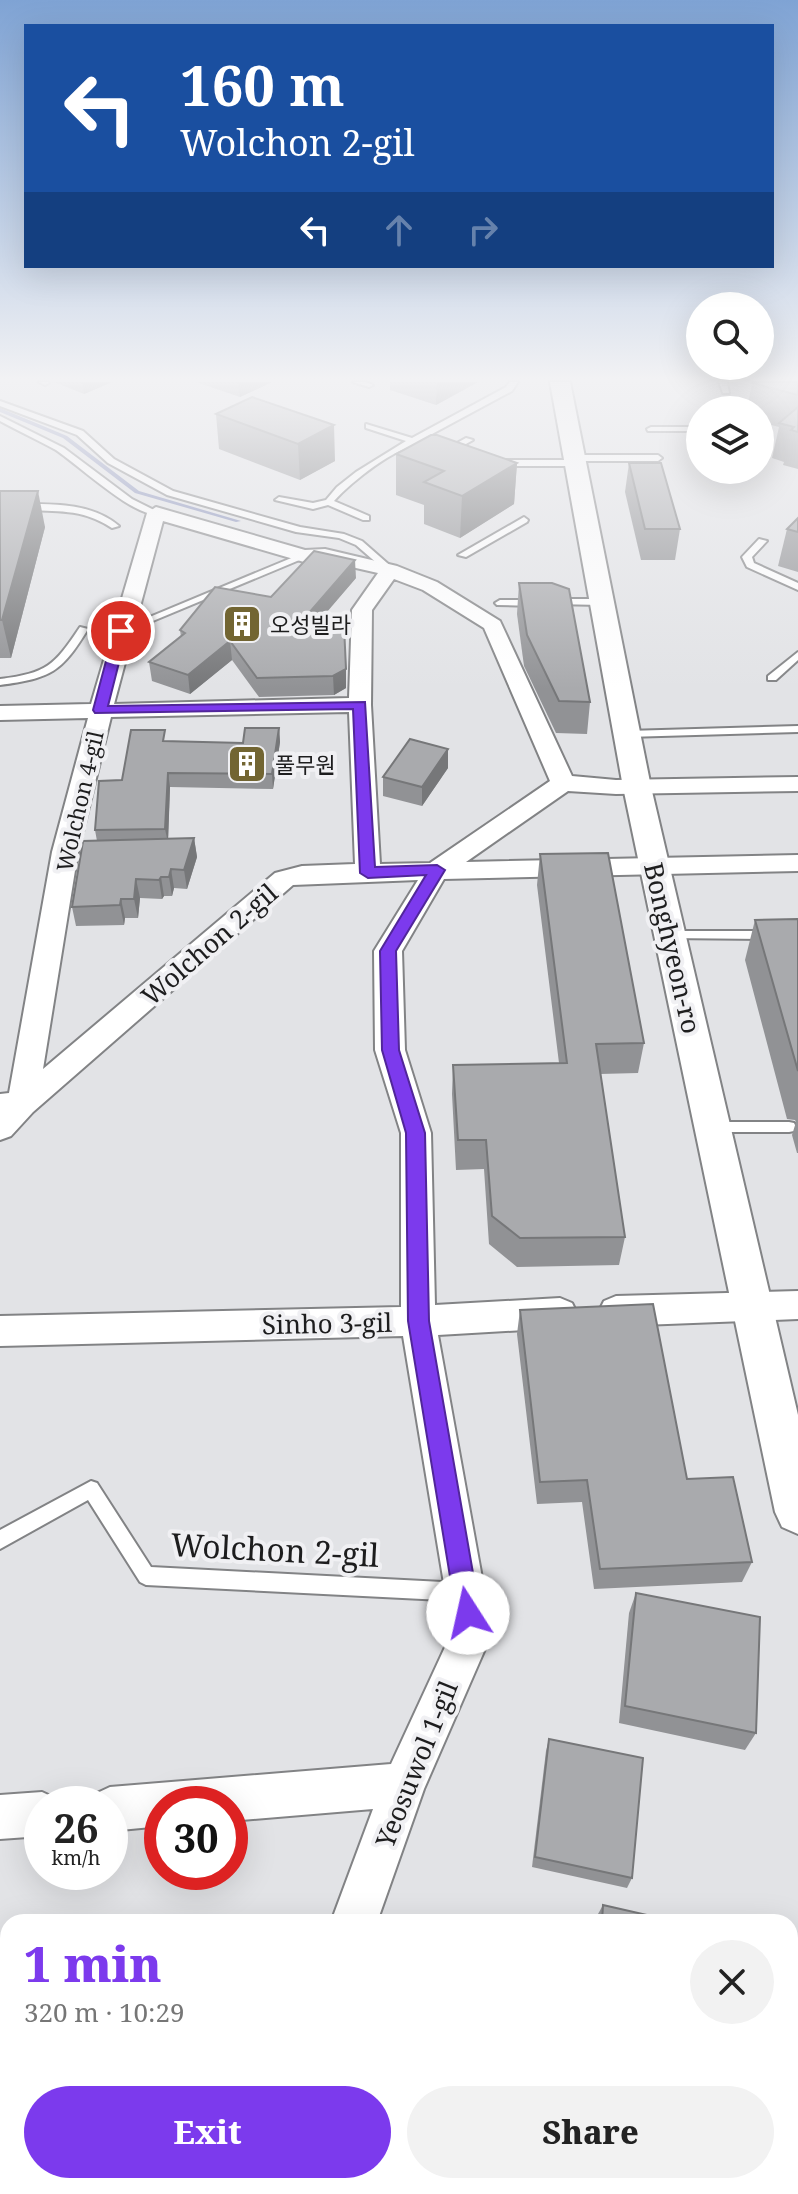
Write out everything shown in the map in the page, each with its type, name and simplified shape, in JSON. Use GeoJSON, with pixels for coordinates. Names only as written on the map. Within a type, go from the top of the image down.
{"type":"FeatureCollection","features":[{"type":"Feature","properties":{"kind":"street","name":"Bonghyeon-ro"},"geometry":{"type":"LineString","coordinates":[[579,484],[653,864],[798,1512]]}},
{"type":"Feature","properties":{"kind":"street"},"geometry":{"type":"LineString","coordinates":[[156,513],[304,556],[325,555],[390,570],[430,586],[493,625],[563,783],[637,787],[792,781]]}},
{"type":"Feature","properties":{"kind":"street","name":"Wolchon 4-gil"},"geometry":{"type":"LineString","coordinates":[[11,1104],[72,852],[100,710],[156,513]]}},
{"type":"Feature","properties":{"kind":"street"},"geometry":{"type":"LineString","coordinates":[[368,873],[360,705],[362,610],[390,570]]}},
{"type":"Feature","properties":{"kind":"street"},"geometry":{"type":"LineString","coordinates":[[0,713],[360,705]]}},
{"type":"Feature","properties":{"kind":"street","name":"Yeosuwol 1-gil"},"geometry":{"type":"LineString","coordinates":[[357,1914],[404,1785],[472,1633],[418,1321],[416,1133],[390,1050],[388,951],[437,870],[563,783]]}},
{"type":"Feature","properties":{"kind":"street","name":"Wolchon 2-gil"},"geometry":{"type":"LineString","coordinates":[[0,1128],[11,1104],[284,879],[302,874],[798,863]]}},
{"type":"Feature","properties":{"kind":"street","name":"Sinho 3-gil"},"geometry":{"type":"LineString","coordinates":[[0,1331],[418,1321],[798,1305]]}},
{"type":"Feature","properties":{"kind":"street"},"geometry":{"type":"LineString","coordinates":[[248,1798],[404,1785]]}},
{"type":"Feature","properties":{"kind":"street"},"geometry":{"type":"LineString","coordinates":[[0,1817],[24,1815]]}},
{"type":"Feature","properties":{"kind":"lane"},"geometry":{"type":"LineString","coordinates":[[107,484],[129,501],[156,513]]}},
{"type":"Feature","properties":{"kind":"lane"},"geometry":{"type":"LineString","coordinates":[[154,484],[170,493],[299,530],[350,539],[390,570]]}},
{"type":"Feature","properties":{"kind":"lane"},"geometry":{"type":"LineString","coordinates":[[329,502],[337,489],[344,484]]}},
{"type":"Feature","properties":{"kind":"lane"},"geometry":{"type":"LineString","coordinates":[[279,500],[313,506],[329,502],[366,518]]}},
{"type":"Feature","properties":{"kind":"lane"},"geometry":{"type":"LineString","coordinates":[[20,507],[83,508],[115,526]]}},
{"type":"Feature","properties":{"kind":"lane"},"geometry":{"type":"LineString","coordinates":[[463,555],[524,520]]}},
{"type":"Feature","properties":{"kind":"lane"},"geometry":{"type":"LineString","coordinates":[[762,541],[747,557],[750,565],[798,587]]}},
{"type":"Feature","properties":{"kind":"lane"},"geometry":{"type":"LineString","coordinates":[[121,631],[304,556]]}},
{"type":"Feature","properties":{"kind":"lane"},"geometry":{"type":"LineString","coordinates":[[500,603],[602,602]]}},
{"type":"Feature","properties":{"kind":"lane"},"geometry":{"type":"LineString","coordinates":[[0,682],[30,678],[55,669],[83,629]]}},
{"type":"Feature","properties":{"kind":"lane"},"geometry":{"type":"LineString","coordinates":[[772,678],[798,655]]}},
{"type":"Feature","properties":{"kind":"lane"},"geometry":{"type":"LineString","coordinates":[[627,734],[798,729]]}},
{"type":"Feature","properties":{"kind":"lane"},"geometry":{"type":"LineString","coordinates":[[670,935],[779,934]]}},
{"type":"Feature","properties":{"kind":"lane"},"geometry":{"type":"LineString","coordinates":[[713,1127],[789,1127]]}},
{"type":"Feature","properties":{"kind":"lane","name":"Wolchon 2-gil"},"geometry":{"type":"LineString","coordinates":[[0,1540],[91,1489],[146,1576],[465,1593]]}},
{"type":"Feature","properties":{"kind":"building"},"geometry":{"type":"Polygon","coordinates":[[[430,484],[481,484],[462,496],[430,484]]]}},
{"type":"Feature","properties":{"kind":"building"},"geometry":{"type":"Polygon","coordinates":[[[634,484],[667,484],[680,529],[645,529],[634,484]]]}},
{"type":"Feature","properties":{"kind":"building"},"geometry":{"type":"Polygon","coordinates":[[[0,491],[38,491],[2,620],[0,620],[0,491]]]}},
{"type":"Feature","properties":{"kind":"building"},"geometry":{"type":"Polygon","coordinates":[[[798,518],[798,532],[787,529],[798,518]]]}},
{"type":"Feature","properties":{"kind":"building"},"geometry":{"type":"Polygon","coordinates":[[[314,551],[355,560],[308,614],[344,626],[346,669],[333,676],[257,678],[230,641],[188,675],[149,662],[185,633],[180,630],[215,587],[271,597],[314,551]]]}},
{"type":"Feature","properties":{"kind":"building"},"geometry":{"type":"Polygon","coordinates":[[[519,583],[552,583],[569,589],[590,702],[559,701],[527,635],[519,583]]]}},
{"type":"Feature","properties":{"kind":"building"},"geometry":{"type":"Polygon","coordinates":[[[245,728],[279,728],[272,774],[168,773],[165,829],[95,830],[99,781],[122,780],[131,730],[165,730],[163,741],[243,743],[245,728]]]}},
{"type":"Feature","properties":{"kind":"building"},"geometry":{"type":"Polygon","coordinates":[[[410,739],[448,749],[422,787],[383,777],[410,739]]]}},
{"type":"Feature","properties":{"kind":"building"},"geometry":{"type":"Polygon","coordinates":[[[194,838],[184,870],[171,869],[169,877],[159,880],[136,879],[134,899],[121,899],[120,905],[72,907],[83,841],[194,838]]]}},
{"type":"Feature","properties":{"kind":"building"},"geometry":{"type":"Polygon","coordinates":[[[608,853],[644,1043],[596,1044],[625,1237],[520,1238],[492,1216],[486,1140],[458,1140],[453,1065],[567,1063],[540,854],[608,853]]]}},
{"type":"Feature","properties":{"kind":"building"},"geometry":{"type":"Polygon","coordinates":[[[798,919],[798,1071],[755,920],[798,919]]]}},
{"type":"Feature","properties":{"kind":"building"},"geometry":{"type":"Polygon","coordinates":[[[653,1304],[687,1479],[733,1477],[752,1562],[600,1569],[587,1480],[540,1482],[520,1310],[653,1304]]]}},
{"type":"Feature","properties":{"kind":"building"},"geometry":{"type":"Polygon","coordinates":[[[636,1593],[760,1617],[756,1733],[625,1706],[636,1593]]]}},
{"type":"Feature","properties":{"kind":"building"},"geometry":{"type":"Polygon","coordinates":[[[549,1739],[643,1758],[632,1878],[535,1857],[549,1739]]]}},
{"type":"Feature","properties":{"kind":"building"},"geometry":{"type":"Polygon","coordinates":[[[603,1905],[643,1914],[602,1914],[603,1905]]]}},
{"type":"Feature","properties":{"kind":"waterway"},"geometry":{"type":"LineString","coordinates":[[127,484],[137,492],[238,521]]}},
{"type":"Feature","properties":{"kind":"place","name":"오성빌라"},"geometry":{"type":"Point","coordinates":[242,624]}},
{"type":"Feature","properties":{"kind":"place","name":"풀무원"},"geometry":{"type":"Point","coordinates":[247,764]}},
{"type":"Feature","properties":{"kind":"route"},"geometry":{"type":"LineString","coordinates":[[121,631],[100,710],[360,705],[368,873],[437,870],[388,951],[390,1050],[416,1133],[418,1321],[468,1613]]}}]}
